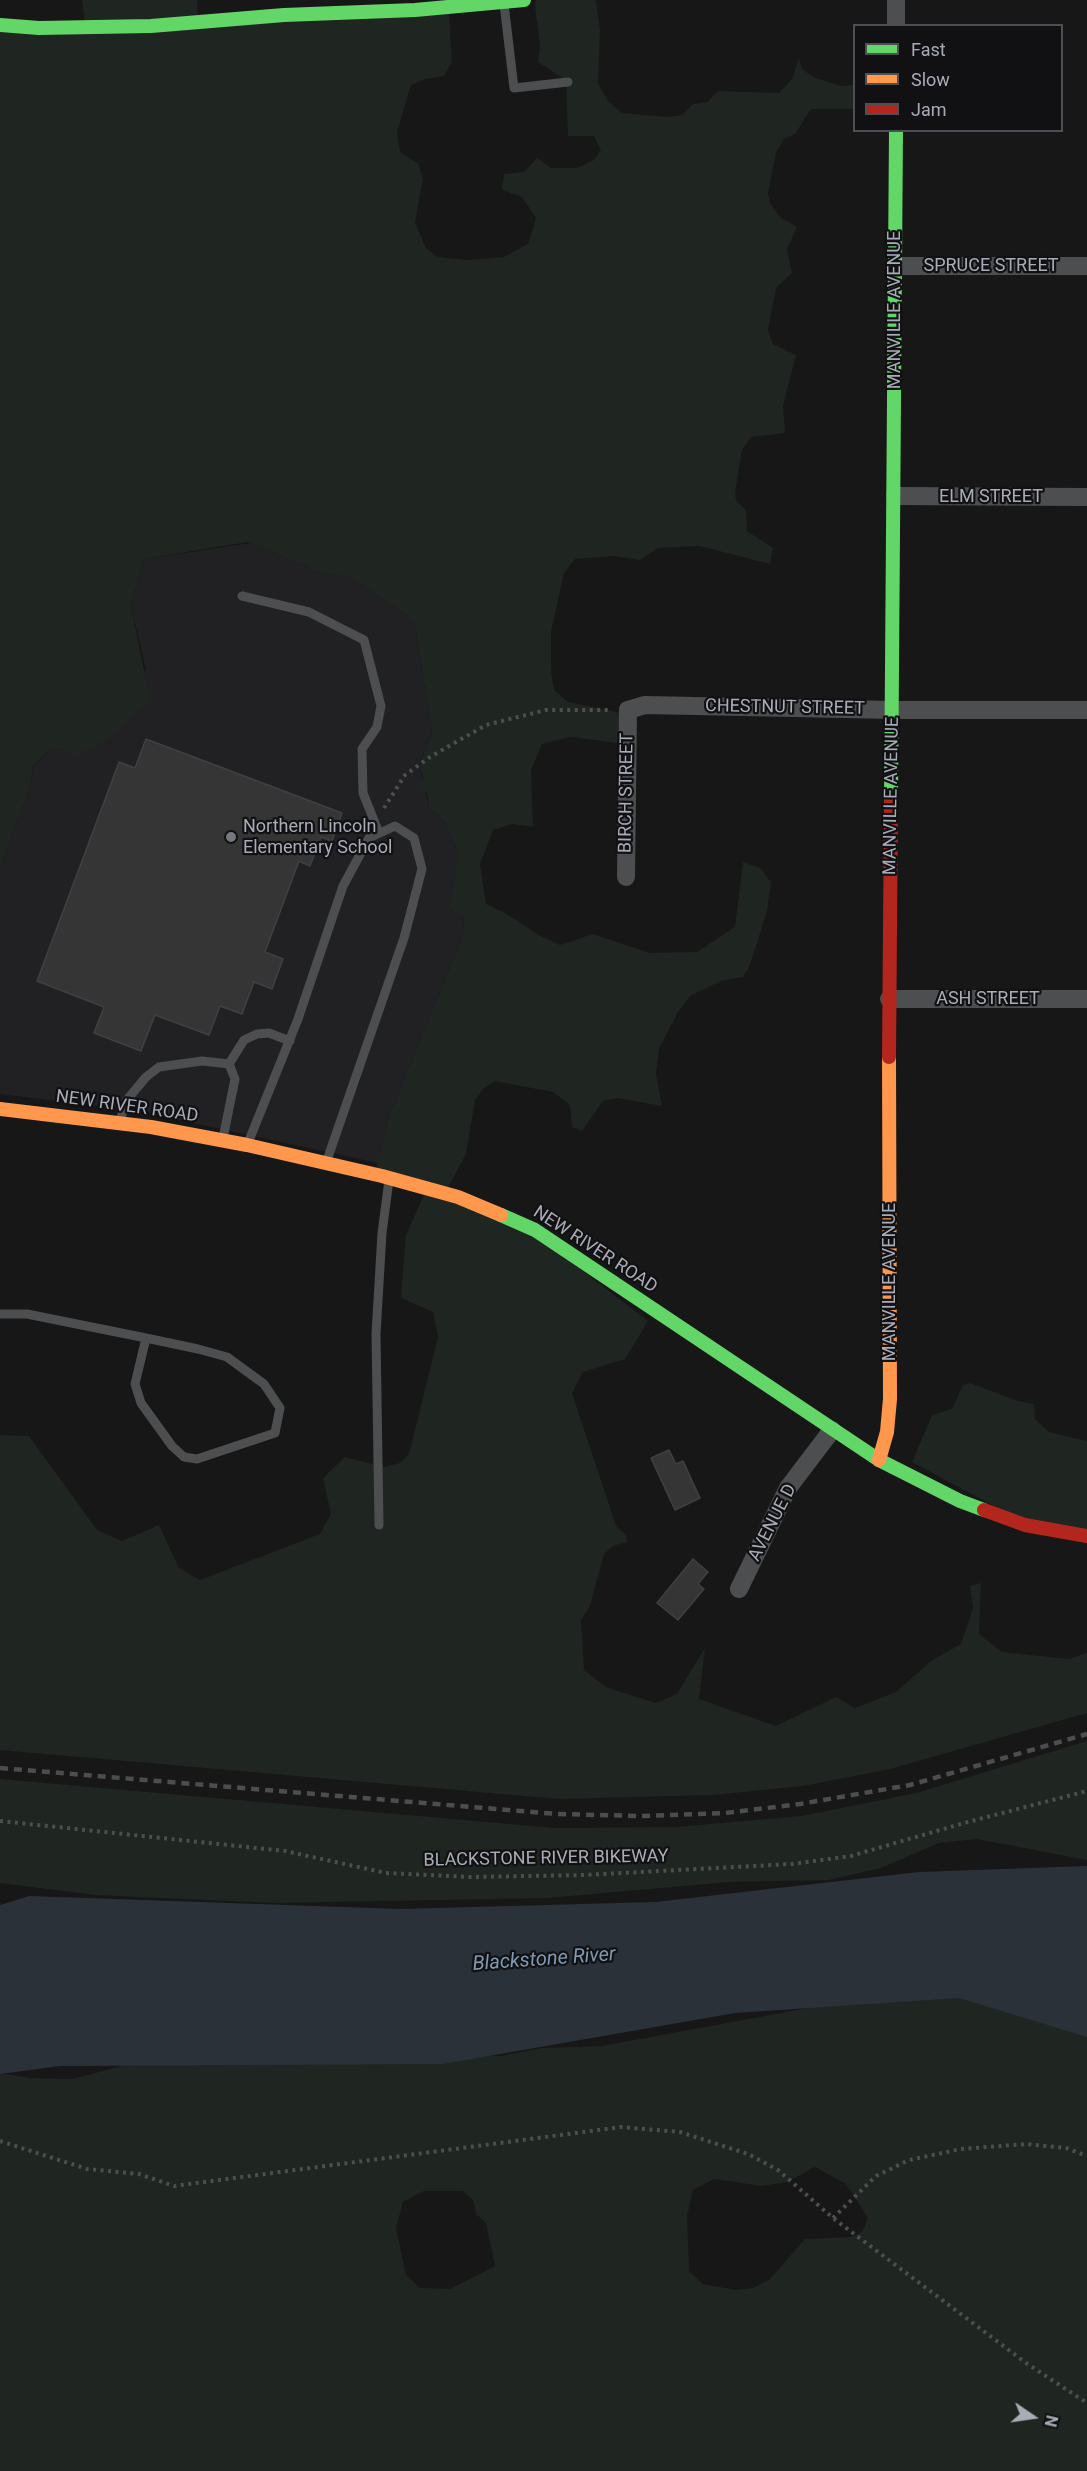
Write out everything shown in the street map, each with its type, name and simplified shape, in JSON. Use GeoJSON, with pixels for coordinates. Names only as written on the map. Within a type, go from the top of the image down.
{"type":"FeatureCollection","features":[{"type":"Feature","properties":{"kind":"street"},"geometry":{"type":"LineString","coordinates":[[0,25],[39,28],[152,26],[284,15],[504,4],[524,0]]}},
{"type":"Feature","properties":{"kind":"street"},"geometry":{"type":"LineString","coordinates":[[896,0],[896,24]]}},
{"type":"Feature","properties":{"kind":"street","name":"MANVILLE AVENUE"},"geometry":{"type":"LineString","coordinates":[[879,1460],[887,1432],[890,1399],[889,999],[895,496],[896,132]]}},
{"type":"Feature","properties":{"kind":"street","name":"SPRUCE STREET"},"geometry":{"type":"LineString","coordinates":[[895,266],[1087,266]]}},
{"type":"Feature","properties":{"kind":"street","name":"ELM STREET"},"geometry":{"type":"LineString","coordinates":[[895,496],[1087,497]]}},
{"type":"Feature","properties":{"kind":"street","name":"CHESTNUT STREET"},"geometry":{"type":"LineString","coordinates":[[628,710],[645,705],[893,710],[1087,710]]}},
{"type":"Feature","properties":{"kind":"street","name":"BIRCH STREET"},"geometry":{"type":"LineString","coordinates":[[626,877],[628,710]]}},
{"type":"Feature","properties":{"kind":"street","name":"ASH STREET"},"geometry":{"type":"LineString","coordinates":[[889,999],[1087,999]]}},
{"type":"Feature","properties":{"kind":"street","name":"NEW RIVER ROAD"},"geometry":{"type":"LineString","coordinates":[[0,1109],[120,1122],[222,1140],[389,1177],[458,1197],[535,1230],[879,1460],[960,1501],[1025,1525],[1087,1536]]}},
{"type":"Feature","properties":{"kind":"street","name":"AVENUE D"},"geometry":{"type":"LineString","coordinates":[[739,1589],[788,1488],[832,1430]]}},
{"type":"Feature","properties":{"kind":"lane"},"geometry":{"type":"LineString","coordinates":[[504,4],[514,88],[568,82]]}},
{"type":"Feature","properties":{"kind":"lane"},"geometry":{"type":"LineString","coordinates":[[242,596],[309,612],[364,640],[381,706],[377,727],[362,749],[363,793],[379,833]]}},
{"type":"Feature","properties":{"kind":"lane"},"geometry":{"type":"LineString","coordinates":[[247,1145],[290,1041],[343,886],[369,838],[395,826],[414,838],[422,869],[404,938],[326,1162]]}},
{"type":"Feature","properties":{"kind":"lane"},"geometry":{"type":"LineString","coordinates":[[229,1064],[244,1040],[256,1034],[269,1033],[290,1041]]}},
{"type":"Feature","properties":{"kind":"lane"},"geometry":{"type":"LineString","coordinates":[[120,1122],[126,1101],[146,1077],[159,1068],[202,1061],[229,1064]]}},
{"type":"Feature","properties":{"kind":"lane"},"geometry":{"type":"LineString","coordinates":[[222,1140],[235,1079],[229,1064]]}},
{"type":"Feature","properties":{"kind":"lane"},"geometry":{"type":"LineString","coordinates":[[379,1525],[376,1334],[382,1233],[389,1177]]}},
{"type":"Feature","properties":{"kind":"lane"},"geometry":{"type":"LineString","coordinates":[[0,1314],[27,1314],[146,1338],[227,1357],[264,1384],[280,1408],[275,1434],[198,1459],[184,1457],[172,1446],[141,1403],[135,1384],[146,1338]]}},
{"type":"Feature","properties":{"kind":"path"},"geometry":{"type":"LineString","coordinates":[[379,833],[383,809],[405,775],[430,757],[486,725],[546,710],[628,710]]}},
{"type":"Feature","properties":{"kind":"path","name":"BLACKSTONE RIVER BIKEWAY"},"geometry":{"type":"LineString","coordinates":[[0,1821],[285,1851],[386,1873],[471,1877],[584,1875],[792,1864],[851,1856],[964,1823],[1087,1791]]}},
{"type":"Feature","properties":{"kind":"path"},"geometry":{"type":"LineString","coordinates":[[0,2141],[87,2169],[139,2174],[174,2186],[621,2127],[680,2132],[748,2154],[778,2170],[833,2218],[1026,2363],[1087,2403]]}},
{"type":"Feature","properties":{"kind":"path"},"geometry":{"type":"LineString","coordinates":[[833,2218],[876,2176],[909,2160],[961,2149],[1027,2144],[1066,2148],[1087,2156]]}},
{"type":"Feature","properties":{"kind":"shaded area"},"geometry":{"type":"Polygon","coordinates":[[[82,0],[197,0],[198,16],[449,10],[452,62],[444,76],[425,79],[411,85],[397,132],[400,152],[418,163],[423,179],[415,222],[426,248],[438,257],[468,260],[504,257],[528,244],[536,218],[522,197],[502,190],[504,174],[524,172],[537,158],[551,168],[577,168],[594,160],[601,150],[594,136],[568,136],[566,80],[538,62],[540,46],[536,0],[596,0],[600,31],[598,83],[608,101],[622,113],[668,117],[682,115],[693,104],[707,102],[718,91],[779,93],[792,79],[799,58],[802,69],[813,77],[841,86],[853,85],[853,109],[811,109],[795,134],[784,139],[776,152],[768,194],[770,203],[780,217],[797,227],[787,249],[792,273],[776,288],[768,330],[773,344],[796,355],[783,406],[785,433],[751,437],[742,450],[735,492],[736,501],[746,510],[747,531],[773,548],[770,564],[699,546],[658,548],[640,560],[615,556],[575,559],[564,573],[551,632],[551,671],[554,690],[568,702],[621,713],[619,742],[570,737],[542,744],[531,770],[533,827],[512,824],[493,830],[480,864],[486,904],[539,935],[560,945],[593,934],[650,953],[697,952],[735,927],[743,862],[760,868],[771,882],[767,911],[750,965],[743,977],[721,981],[690,996],[678,1012],[659,1049],[656,1074],[662,1106],[618,1098],[603,1101],[582,1131],[572,1127],[570,1105],[553,1092],[495,1081],[484,1088],[475,1100],[466,1154],[445,1193],[532,1232],[648,1321],[625,1359],[583,1372],[572,1393],[616,1526],[626,1535],[627,1542],[613,1546],[604,1554],[590,1606],[581,1620],[584,1670],[606,1687],[655,1703],[677,1694],[705,1648],[699,1699],[776,1726],[836,1697],[855,1708],[896,1692],[931,1661],[961,1644],[973,1608],[970,1586],[981,1583],[979,1634],[1002,1652],[1069,1659],[1087,1653],[1087,1713],[890,1769],[803,1786],[713,1795],[559,1799],[0,1750],[0,1435],[29,1436],[97,1530],[122,1541],[159,1525],[179,1568],[200,1580],[320,1534],[331,1514],[323,1478],[345,1457],[384,1467],[400,1463],[409,1454],[438,1337],[433,1312],[401,1298],[406,1235],[426,1190],[376,1170],[389,1116],[463,935],[464,917],[449,909],[458,853],[444,821],[429,808],[427,793],[416,791],[423,778],[419,765],[432,734],[414,621],[352,577],[324,574],[248,542],[144,559],[131,606],[150,700],[104,741],[74,756],[62,748],[50,750],[33,766],[31,783],[0,870],[0,24],[85,23],[82,0]]]}},
{"type":"Feature","properties":{"kind":"shaded area","name":"Northern Lincoln Elementary School"},"geometry":{"type":"Polygon","coordinates":[[[251,543],[324,574],[352,576],[414,621],[432,734],[419,765],[429,808],[444,821],[458,853],[449,909],[464,917],[463,935],[389,1116],[378,1163],[138,1111],[0,1094],[0,870],[31,783],[33,766],[50,750],[62,748],[146,670],[131,606],[144,559],[251,543]]]}},
{"type":"Feature","properties":{"kind":"shaded area"},"geometry":{"type":"Polygon","coordinates":[[[970,1383],[1018,1401],[1034,1404],[1035,1419],[1049,1432],[1087,1441],[1087,1533],[1018,1519],[912,1462],[932,1415],[952,1409],[963,1385],[970,1383]]]}},
{"type":"Feature","properties":{"kind":"shaded area"},"geometry":{"type":"Polygon","coordinates":[[[1087,1741],[1087,1860],[977,1839],[939,1843],[881,1868],[829,1880],[729,1882],[548,1898],[275,1903],[96,1895],[0,1883],[0,1779],[555,1828],[676,1827],[802,1816],[916,1793],[1087,1741]]]}},
{"type":"Feature","properties":{"kind":"shaded area"},"geometry":{"type":"Polygon","coordinates":[[[966,1979],[1087,2008],[1087,2471],[0,2471],[0,2073],[30,2078],[73,2079],[128,2064],[310,2052],[500,2056],[542,2048],[602,2046],[966,1979]],[[815,2167],[787,2182],[762,2186],[714,2179],[693,2190],[687,2216],[689,2271],[703,2284],[736,2290],[753,2288],[770,2279],[805,2239],[851,2237],[862,2232],[868,2218],[846,2184],[815,2167]],[[424,2191],[403,2202],[396,2228],[406,2275],[420,2288],[450,2289],[495,2266],[486,2223],[476,2214],[473,2200],[463,2191],[424,2191]]]}},
{"type":"Feature","properties":{"kind":"water","name":"Blackstone River"},"geometry":{"type":"Polygon","coordinates":[[[1087,1866],[1087,2037],[959,1998],[735,2013],[443,2064],[60,2066],[0,2074],[0,1905],[29,1896],[401,1909],[655,1902],[919,1872],[1087,1866]]]}},
{"type":"Feature","properties":{"kind":"building"},"geometry":{"type":"Polygon","coordinates":[[[146,739],[342,813],[332,841],[321,837],[310,866],[299,861],[265,952],[283,959],[272,989],[254,982],[242,1014],[220,1006],[209,1035],[155,1015],[141,1051],[94,1033],[104,1007],[37,981],[119,762],[135,768],[146,739]]]}},
{"type":"Feature","properties":{"kind":"building"},"geometry":{"type":"Polygon","coordinates":[[[669,1450],[676,1464],[683,1461],[700,1498],[675,1510],[651,1458],[669,1450]]]}},
{"type":"Feature","properties":{"kind":"building"},"geometry":{"type":"Polygon","coordinates":[[[693,1559],[708,1572],[698,1584],[704,1589],[678,1620],[657,1603],[693,1559]]]}},
{"type":"Feature","properties":{"kind":"railway"},"geometry":{"type":"LineString","coordinates":[[0,1768],[557,1814],[641,1816],[725,1813],[800,1804],[910,1785],[1087,1734]]}},
{"type":"Feature","properties":{"kind":"traffic: fast"},"geometry":{"type":"LineString","coordinates":[[0,25],[39,28],[151,26],[284,15],[415,10],[524,0]]}},
{"type":"Feature","properties":{"kind":"traffic: fast"},"geometry":{"type":"LineString","coordinates":[[891,801],[896,132]]}},
{"type":"Feature","properties":{"kind":"traffic: fast"},"geometry":{"type":"LineString","coordinates":[[501,1215],[535,1230],[879,1460],[960,1501],[984,1510]]}},
{"type":"Feature","properties":{"kind":"traffic: slow"},"geometry":{"type":"LineString","coordinates":[[879,1460],[887,1432],[890,1399],[889,1057]]}},
{"type":"Feature","properties":{"kind":"traffic: slow"},"geometry":{"type":"LineString","coordinates":[[0,1109],[151,1127],[247,1145],[382,1176],[458,1197],[501,1215]]}},
{"type":"Feature","properties":{"kind":"traffic: jam"},"geometry":{"type":"LineString","coordinates":[[889,1057],[891,801]]}},
{"type":"Feature","properties":{"kind":"traffic: jam"},"geometry":{"type":"LineString","coordinates":[[984,1510],[1025,1525],[1087,1536]]}},
{"type":"Feature","properties":{"kind":"place","name":"Northern Lincoln Elementary School"},"geometry":{"type":"Point","coordinates":[231,837]}}]}
